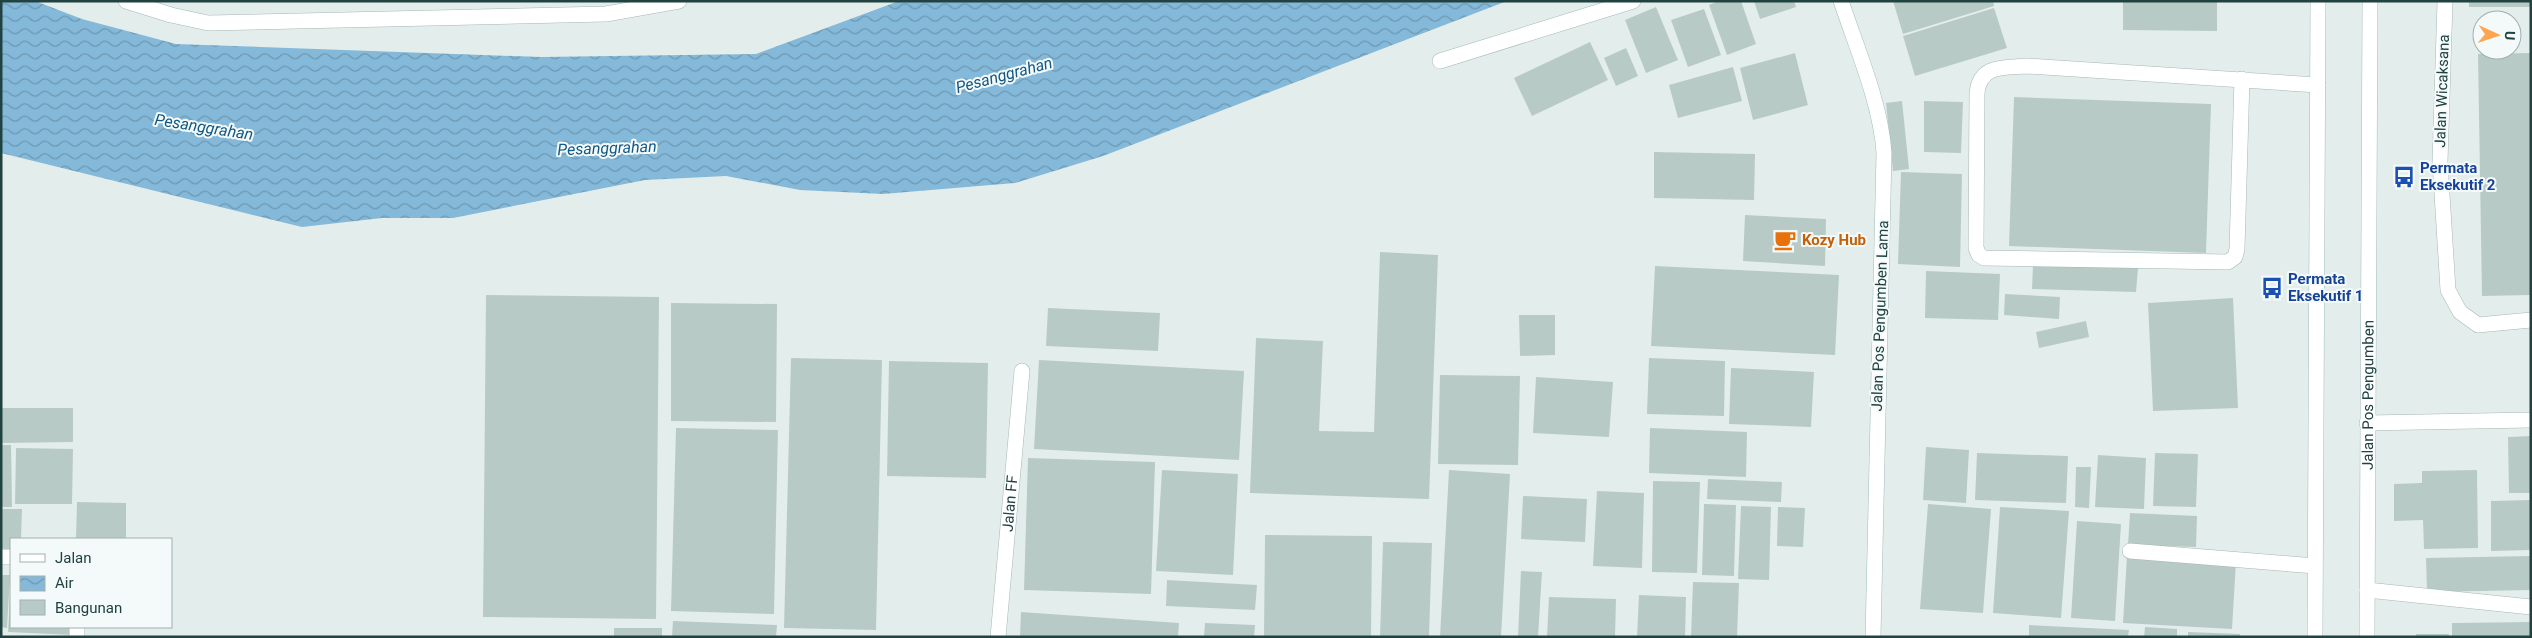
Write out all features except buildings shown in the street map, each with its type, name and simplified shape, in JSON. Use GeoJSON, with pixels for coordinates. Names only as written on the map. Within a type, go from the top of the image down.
{"type":"FeatureCollection","features":[{"type":"Feature","properties":{"kind":"street"},"geometry":{"type":"LineString","coordinates":[[126,1],[171,15],[208,23],[606,14],[680,1]]}},
{"type":"Feature","properties":{"kind":"street"},"geometry":{"type":"LineString","coordinates":[[1440,61],[1633,1]]}},
{"type":"Feature","properties":{"kind":"street","name":"Jalan Pos Pengumben Lama"},"geometry":{"type":"LineString","coordinates":[[1842,1],[1875,106],[1883,137],[1884,153],[1872,637]]}},
{"type":"Feature","properties":{"kind":"street"},"geometry":{"type":"LineString","coordinates":[[2315,637],[2318,1]]}},
{"type":"Feature","properties":{"kind":"street","name":"Jalan Pos Pengumben"},"geometry":{"type":"LineString","coordinates":[[2367,637],[2370,1]]}},
{"type":"Feature","properties":{"kind":"street","name":"Jalan Wicaksana"},"geometry":{"type":"LineString","coordinates":[[2445,1],[2440,162],[2448,290],[2460,312],[2478,325],[2531,320]]}},
{"type":"Feature","properties":{"kind":"street"},"geometry":{"type":"LineString","coordinates":[[2242,79],[2237,249],[2235,257],[2228,262],[1984,258],[1979,255],[1976,248],[1977,93],[1978,84],[1986,72],[1993,68],[2027,66],[2242,79],[2318,85]]}},
{"type":"Feature","properties":{"kind":"street","name":"Jalan FF"},"geometry":{"type":"LineString","coordinates":[[998,637],[1022,371]]}},
{"type":"Feature","properties":{"kind":"street"},"geometry":{"type":"LineString","coordinates":[[2367,423],[2531,420]]}},
{"type":"Feature","properties":{"kind":"street"},"geometry":{"type":"LineString","coordinates":[[2130,551],[2315,566]]}},
{"type":"Feature","properties":{"kind":"street"},"geometry":{"type":"LineString","coordinates":[[2367,590],[2531,607]]}},
{"type":"Feature","properties":{"kind":"water","name":"Pesanggrahan"},"geometry":{"type":"Polygon","coordinates":[[[1,1],[35,1],[82,19],[176,44],[541,57],[756,54],[899,1],[1507,1],[1103,156],[1015,183],[883,194],[800,190],[726,176],[645,180],[453,218],[382,218],[302,227],[1,153],[1,1]]]}},
{"type":"Feature","properties":{"kind":"place","name":"Permata Eksekutif 2"},"geometry":{"type":"Point","coordinates":[2404,177]}},
{"type":"Feature","properties":{"kind":"place","name":"Kozy Hub"},"geometry":{"type":"Point","coordinates":[1785,240]}},
{"type":"Feature","properties":{"kind":"place","name":"Permata Eksekutif 1"},"geometry":{"type":"Point","coordinates":[2272,288]}}]}
